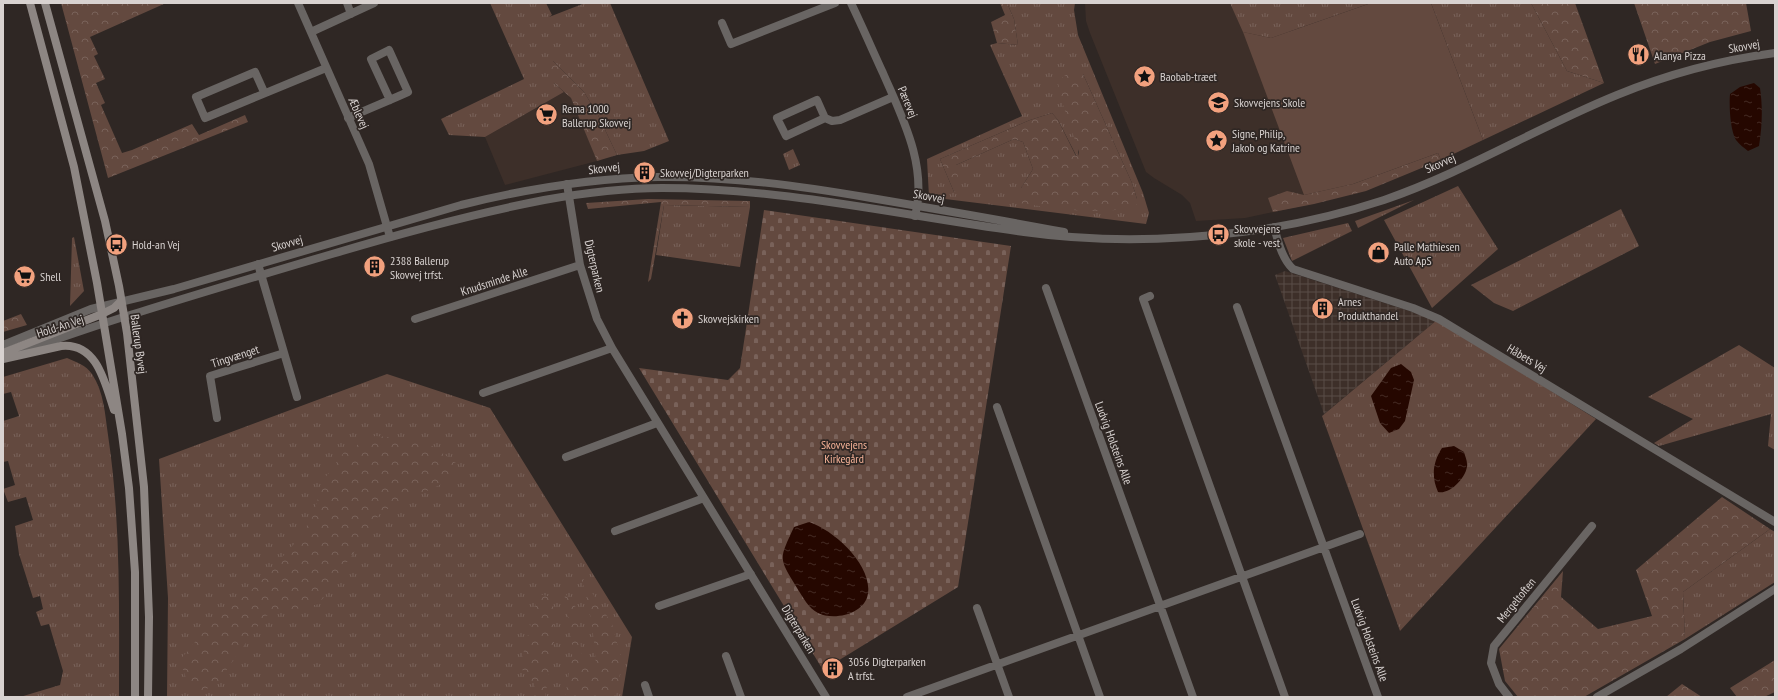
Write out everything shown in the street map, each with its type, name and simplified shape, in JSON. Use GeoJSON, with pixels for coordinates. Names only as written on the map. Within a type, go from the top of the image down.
{"type":"FeatureCollection","features":[{"type":"Feature","properties":{"kind":"main road"},"geometry":{"type":"LineString","coordinates":[[30,3],[74,167],[102,310],[122,434],[129,488],[135,572],[135,697]]}},
{"type":"Feature","properties":{"kind":"main road","name":"Ballerup Byvej"},"geometry":{"type":"LineString","coordinates":[[45,3],[105,221],[124,317],[144,487],[149,601],[148,697]]}},
{"type":"Feature","properties":{"kind":"main road"},"geometry":{"type":"LineString","coordinates":[[3,353],[102,310]]}},
{"type":"Feature","properties":{"kind":"main road"},"geometry":{"type":"LineString","coordinates":[[3,358],[69,345],[87,352],[104,379],[122,434]]}},
{"type":"Feature","properties":{"kind":"street","name":"Æblevej"},"geometry":{"type":"LineString","coordinates":[[298,3],[369,164],[390,237]]}},
{"type":"Feature","properties":{"kind":"street"},"geometry":{"type":"LineString","coordinates":[[347,3],[351,14]]}},
{"type":"Feature","properties":{"kind":"street"},"geometry":{"type":"LineString","coordinates":[[311,32],[374,3]]}},
{"type":"Feature","properties":{"kind":"street"},"geometry":{"type":"LineString","coordinates":[[722,23],[731,44],[835,3]]}},
{"type":"Feature","properties":{"kind":"street","name":"Pærevej"},"geometry":{"type":"LineString","coordinates":[[851,3],[894,97],[913,147],[917,173],[918,206],[915,216]]}},
{"type":"Feature","properties":{"kind":"street"},"geometry":{"type":"LineString","coordinates":[[348,118],[390,100],[408,92],[390,50],[371,59],[390,100]]}},
{"type":"Feature","properties":{"kind":"street","name":"Skovvej"},"geometry":{"type":"LineString","coordinates":[[124,317],[390,237],[489,210],[570,196],[659,188],[756,193],[828,201],[1026,233],[1101,238],[1158,239],[1218,235],[1274,227],[1330,215],[1385,199],[1435,179],[1615,96],[1669,76],[1714,63],[1775,53]]}},
{"type":"Feature","properties":{"kind":"street"},"geometry":{"type":"LineString","coordinates":[[264,92],[255,72],[196,97],[205,118],[264,92],[274,91],[326,68]]}},
{"type":"Feature","properties":{"kind":"street"},"geometry":{"type":"LineString","coordinates":[[825,118],[786,136],[777,118],[817,100],[825,118],[832,121],[840,120],[894,97]]}},
{"type":"Feature","properties":{"kind":"street","name":"Skovvej"},"geometry":{"type":"LineString","coordinates":[[121,301],[174,289],[461,205],[504,195],[567,184],[625,178],[693,178],[758,182],[819,189],[1101,238]]}},
{"type":"Feature","properties":{"kind":"street","name":"Digterparken"},"geometry":{"type":"LineString","coordinates":[[567,184],[580,265],[597,319],[612,348],[826,697]]}},
{"type":"Feature","properties":{"kind":"street","name":"Håbets Vej"},"geometry":{"type":"LineString","coordinates":[[1274,227],[1285,258],[1293,269],[1413,308],[1439,319],[1775,522]]}},
{"type":"Feature","properties":{"kind":"street"},"geometry":{"type":"LineString","coordinates":[[258,264],[297,397]]}},
{"type":"Feature","properties":{"kind":"street","name":"Knudsminde Alle"},"geometry":{"type":"LineString","coordinates":[[415,320],[580,265]]}},
{"type":"Feature","properties":{"kind":"street","name":"Ludvig Holsteins Alle"},"geometry":{"type":"LineString","coordinates":[[1046,288],[1193,697]]}},
{"type":"Feature","properties":{"kind":"street"},"geometry":{"type":"LineString","coordinates":[[1150,296],[1143,299],[1285,697]]}},
{"type":"Feature","properties":{"kind":"street","name":"Hold-An Vej"},"geometry":{"type":"LineString","coordinates":[[3,345],[87,310],[102,310],[121,301]]}},
{"type":"Feature","properties":{"kind":"street","name":"Ludvig Holsteins Alle"},"geometry":{"type":"LineString","coordinates":[[1237,306],[1378,697]]}},
{"type":"Feature","properties":{"kind":"street","name":"Hold-An Vej"},"geometry":{"type":"LineString","coordinates":[[3,358],[124,317]]}},
{"type":"Feature","properties":{"kind":"street"},"geometry":{"type":"LineString","coordinates":[[483,393],[612,348]]}},
{"type":"Feature","properties":{"kind":"street","name":"Tingvænget"},"geometry":{"type":"LineString","coordinates":[[217,418],[210,376],[284,353]]}},
{"type":"Feature","properties":{"kind":"street"},"geometry":{"type":"LineString","coordinates":[[997,407],[1100,697]]}},
{"type":"Feature","properties":{"kind":"street"},"geometry":{"type":"LineString","coordinates":[[566,456],[657,422]]}},
{"type":"Feature","properties":{"kind":"street"},"geometry":{"type":"LineString","coordinates":[[615,531],[704,498]]}},
{"type":"Feature","properties":{"kind":"street","name":"Mergeltoften"},"geometry":{"type":"LineString","coordinates":[[1509,697],[1499,684],[1491,663],[1494,646],[1592,526]]}},
{"type":"Feature","properties":{"kind":"street"},"geometry":{"type":"LineString","coordinates":[[907,697],[1360,534]]}},
{"type":"Feature","properties":{"kind":"street"},"geometry":{"type":"LineString","coordinates":[[659,606],[751,574]]}},
{"type":"Feature","properties":{"kind":"street"},"geometry":{"type":"LineString","coordinates":[[1597,697],[1681,649],[1775,590]]}},
{"type":"Feature","properties":{"kind":"street"},"geometry":{"type":"LineString","coordinates":[[977,608],[1009,697]]}},
{"type":"Feature","properties":{"kind":"street"},"geometry":{"type":"LineString","coordinates":[[726,656],[741,697]]}},
{"type":"Feature","properties":{"kind":"street"},"geometry":{"type":"LineString","coordinates":[[645,685],[649,697]]}},
{"type":"Feature","properties":{"kind":"shaded area","name":"Skovvejens Skole"},"geometry":{"type":"Polygon","coordinates":[[[1085,3],[1278,3],[1355,192],[1321,202],[1245,218],[1196,221],[1190,203],[1182,195],[1146,172],[1090,33],[1086,21],[1085,3]]]}},
{"type":"Feature","properties":{"kind":"shaded area"},"geometry":{"type":"Polygon","coordinates":[[[564,92],[571,98],[578,112],[597,161],[505,185],[485,137],[564,92]]]}},
{"type":"Feature","properties":{"kind":"shaded area"},"geometry":{"type":"Polygon","coordinates":[[[1285,271],[1437,320],[1324,414],[1275,275],[1285,271]]]}},
{"type":"Feature","properties":{"kind":"green space"},"geometry":{"type":"Polygon","coordinates":[[[61,3],[166,3],[90,37],[98,54],[94,56],[105,79],[96,83],[105,103],[101,105],[122,153],[192,124],[199,135],[245,115],[248,122],[108,178],[61,3]]]}},
{"type":"Feature","properties":{"kind":"green space"},"geometry":{"type":"Polygon","coordinates":[[[490,3],[546,3],[552,15],[549,17],[585,3],[610,3],[669,141],[644,151],[617,155],[598,115],[584,92],[553,61],[554,83],[564,92],[485,137],[449,135],[441,119],[524,79],[490,3]]]}},
{"type":"Feature","properties":{"kind":"green space"},"geometry":{"type":"Polygon","coordinates":[[[1000,3],[1007,3],[1014,19],[1018,45],[997,43],[991,22],[1005,15],[1000,3]]]}},
{"type":"Feature","properties":{"kind":"green space"},"geometry":{"type":"Polygon","coordinates":[[[1007,3],[1075,3],[1074,10],[1078,35],[1143,193],[1149,213],[1146,224],[929,197],[927,159],[1022,116],[990,45],[997,43],[1018,45],[1014,19],[1007,3]],[[1083,74],[1077,157],[1058,120],[1052,113],[1030,120],[940,159],[954,192],[956,165],[1014,139],[1023,142],[1033,169],[1021,188],[1137,199],[1132,183],[1083,74]]]}},
{"type":"Feature","properties":{"kind":"green space"},"geometry":{"type":"Polygon","coordinates":[[[1230,3],[1371,3],[1271,38],[1243,32],[1230,3]]]}},
{"type":"Feature","properties":{"kind":"green space"},"geometry":{"type":"Polygon","coordinates":[[[1371,3],[1431,3],[1483,140],[1441,160],[1438,153],[1353,184],[1304,195],[1243,32],[1271,38],[1371,3]]]}},
{"type":"Feature","properties":{"kind":"green space"},"geometry":{"type":"Polygon","coordinates":[[[1431,3],[1531,3],[1567,71],[1604,83],[1483,140],[1431,3]]]}},
{"type":"Feature","properties":{"kind":"green space"},"geometry":{"type":"Polygon","coordinates":[[[1531,3],[1575,3],[1604,83],[1567,71],[1531,3]]]}},
{"type":"Feature","properties":{"kind":"green space"},"geometry":{"type":"Polygon","coordinates":[[[1634,3],[1746,3],[1751,31],[1710,42],[1655,64],[1634,3]]]}},
{"type":"Feature","properties":{"kind":"green space"},"geometry":{"type":"Polygon","coordinates":[[[553,61],[584,92],[598,115],[617,155],[597,161],[571,98],[554,83],[545,68],[553,61]]]}},
{"type":"Feature","properties":{"kind":"green space"},"geometry":{"type":"Polygon","coordinates":[[[1076,69],[1083,74],[1132,183],[1137,199],[1136,207],[1106,211],[1092,211],[1019,203],[1021,188],[1033,169],[1023,142],[1014,139],[956,165],[960,189],[954,192],[940,159],[1030,120],[1052,113],[1058,120],[1076,156],[1078,156],[1079,152],[1060,96],[1058,82],[1064,76],[1076,69]]]}},
{"type":"Feature","properties":{"kind":"green space"},"geometry":{"type":"Polygon","coordinates":[[[793,149],[800,165],[789,170],[783,154],[793,149]]]}},
{"type":"Feature","properties":{"kind":"green space"},"geometry":{"type":"Polygon","coordinates":[[[1438,153],[1441,160],[1366,191],[1314,204],[1273,212],[1268,198],[1287,191],[1304,195],[1353,184],[1438,153]]]}},
{"type":"Feature","properties":{"kind":"green space"},"geometry":{"type":"Polygon","coordinates":[[[1458,186],[1498,249],[1432,308],[1384,220],[1458,186]]]}},
{"type":"Feature","properties":{"kind":"green space"},"geometry":{"type":"Polygon","coordinates":[[[648,199],[750,201],[750,207],[664,205],[651,279],[648,282],[661,202],[588,209],[586,203],[648,199]]]}},
{"type":"Feature","properties":{"kind":"green space"},"geometry":{"type":"Polygon","coordinates":[[[1414,200],[1358,228],[1355,221],[1414,200]]]}},
{"type":"Feature","properties":{"kind":"green space"},"geometry":{"type":"Polygon","coordinates":[[[664,205],[750,207],[740,267],[656,255],[664,205]]]}},
{"type":"Feature","properties":{"kind":"green space"},"geometry":{"type":"Polygon","coordinates":[[[1621,209],[1639,246],[1513,311],[1494,303],[1471,285],[1621,209]]]}},
{"type":"Feature","properties":{"kind":"green space","name":"Skovvejens Kirkegård"},"geometry":{"type":"Polygon","coordinates":[[[764,210],[1011,246],[958,587],[823,670],[639,368],[728,380],[740,368],[764,210]]]}},
{"type":"Feature","properties":{"kind":"green space"},"geometry":{"type":"Polygon","coordinates":[[[1348,223],[1352,231],[1292,261],[1283,238],[1348,223]]]}},
{"type":"Feature","properties":{"kind":"green space"},"geometry":{"type":"Polygon","coordinates":[[[74,237],[84,291],[70,306],[72,238],[74,237]]]}},
{"type":"Feature","properties":{"kind":"green space"},"geometry":{"type":"Polygon","coordinates":[[[21,314],[27,325],[3,332],[3,321],[21,314]]]}},
{"type":"Feature","properties":{"kind":"green space"},"geometry":{"type":"Polygon","coordinates":[[[1437,320],[1596,419],[1400,631],[1322,416],[1437,320]]]}},
{"type":"Feature","properties":{"kind":"green space"},"geometry":{"type":"Polygon","coordinates":[[[1739,345],[1775,368],[1775,450],[1768,446],[1771,414],[1659,446],[1654,443],[1693,419],[1648,397],[1739,345]]]}},
{"type":"Feature","properties":{"kind":"green space"},"geometry":{"type":"Polygon","coordinates":[[[67,358],[77,362],[90,371],[102,396],[105,411],[112,467],[117,533],[119,697],[20,697],[60,685],[63,671],[49,624],[41,626],[36,612],[43,609],[40,596],[33,598],[19,554],[15,526],[33,520],[26,497],[8,502],[3,489],[15,485],[8,461],[3,462],[3,421],[19,416],[11,392],[3,394],[3,377],[67,358]]]}},
{"type":"Feature","properties":{"kind":"green space"},"geometry":{"type":"Polygon","coordinates":[[[387,374],[490,408],[632,637],[622,697],[167,697],[168,598],[159,459],[387,374]]]}},
{"type":"Feature","properties":{"kind":"green space"},"geometry":{"type":"Polygon","coordinates":[[[375,436],[424,440],[456,463],[457,477],[381,512],[319,604],[265,616],[215,686],[199,691],[189,687],[180,660],[220,612],[248,594],[296,542],[312,518],[324,479],[345,451],[375,436]]]}},
{"type":"Feature","properties":{"kind":"green space"},"geometry":{"type":"Polygon","coordinates":[[[1722,497],[1770,529],[1683,592],[1685,639],[1584,697],[1518,697],[1505,681],[1499,649],[1563,571],[1561,597],[1598,629],[1652,616],[1636,570],[1722,497]]]}},
{"type":"Feature","properties":{"kind":"green space"},"geometry":{"type":"Polygon","coordinates":[[[1770,529],[1775,532],[1775,582],[1685,639],[1683,592],[1770,529]]]}},
{"type":"Feature","properties":{"kind":"green space"},"geometry":{"type":"Polygon","coordinates":[[[580,574],[612,624],[622,662],[616,697],[565,697],[573,650],[564,592],[578,610],[582,663],[596,666],[591,620],[580,574]]]}},
{"type":"Feature","properties":{"kind":"green space"},"geometry":{"type":"Polygon","coordinates":[[[538,594],[553,597],[554,642],[545,697],[533,697],[535,685],[520,667],[538,594]]]}},
{"type":"Feature","properties":{"kind":"green space"},"geometry":{"type":"Polygon","coordinates":[[[1775,660],[1775,692],[1764,697],[1737,697],[1730,688],[1775,660]]]}},
{"type":"Feature","properties":{"kind":"green space"},"geometry":{"type":"Polygon","coordinates":[[[1682,684],[1702,697],[1666,697],[1682,684]]]}},
{"type":"Feature","properties":{"kind":"water"},"geometry":{"type":"Polygon","coordinates":[[[1754,83],[1760,88],[1761,95],[1761,132],[1759,146],[1748,151],[1736,140],[1732,130],[1730,117],[1730,94],[1740,87],[1754,83]]]}},
{"type":"Feature","properties":{"kind":"water"},"geometry":{"type":"Polygon","coordinates":[[[1401,364],[1411,372],[1414,380],[1405,421],[1399,429],[1389,433],[1380,423],[1371,396],[1391,368],[1401,364]]]}},
{"type":"Feature","properties":{"kind":"water"},"geometry":{"type":"Polygon","coordinates":[[[1454,446],[1464,452],[1467,462],[1467,469],[1465,474],[1453,488],[1448,491],[1438,492],[1434,480],[1435,464],[1442,448],[1454,446]]]}},
{"type":"Feature","properties":{"kind":"water"},"geometry":{"type":"Polygon","coordinates":[[[809,522],[819,526],[840,541],[858,560],[864,571],[868,582],[868,593],[862,606],[856,611],[840,616],[832,616],[814,611],[806,602],[786,570],[783,553],[794,527],[809,522]]]}},
{"type":"Feature","properties":{"kind":"place","name":"Alanya Pizza"},"geometry":{"type":"Point","coordinates":[1638,55]}},
{"type":"Feature","properties":{"kind":"place","name":"Baobab-træet"},"geometry":{"type":"Point","coordinates":[1145,76]}},
{"type":"Feature","properties":{"kind":"place","name":"Skovvejens Skole"},"geometry":{"type":"Point","coordinates":[1218,102]}},
{"type":"Feature","properties":{"kind":"place","name":"Rema 1000 Ballerup Skovvej"},"geometry":{"type":"Point","coordinates":[546,115]}},
{"type":"Feature","properties":{"kind":"place","name":"Signe, Philip, Jakob og Katrine"},"geometry":{"type":"Point","coordinates":[1216,140]}},
{"type":"Feature","properties":{"kind":"place","name":"Skovvej/Digterparken"},"geometry":{"type":"Point","coordinates":[644,172]}},
{"type":"Feature","properties":{"kind":"place","name":"Skovvejens skole - vest"},"geometry":{"type":"Point","coordinates":[1218,235]}},
{"type":"Feature","properties":{"kind":"place","name":"Hold-an Vej"},"geometry":{"type":"Point","coordinates":[116,244]}},
{"type":"Feature","properties":{"kind":"place","name":"Palle Mathiesen Auto ApS"},"geometry":{"type":"Point","coordinates":[1378,253]}},
{"type":"Feature","properties":{"kind":"place","name":"2388 Ballerup Skovvej trfst."},"geometry":{"type":"Point","coordinates":[374,267]}},
{"type":"Feature","properties":{"kind":"place","name":"Shell"},"geometry":{"type":"Point","coordinates":[24,276]}},
{"type":"Feature","properties":{"kind":"place","name":"Arnes Produkthandel"},"geometry":{"type":"Point","coordinates":[1323,308]}},
{"type":"Feature","properties":{"kind":"place","name":"Skovvejskirken"},"geometry":{"type":"Point","coordinates":[682,318]}},
{"type":"Feature","properties":{"kind":"place","name":"3056 Digterparken A trfst."},"geometry":{"type":"Point","coordinates":[833,668]}}]}
